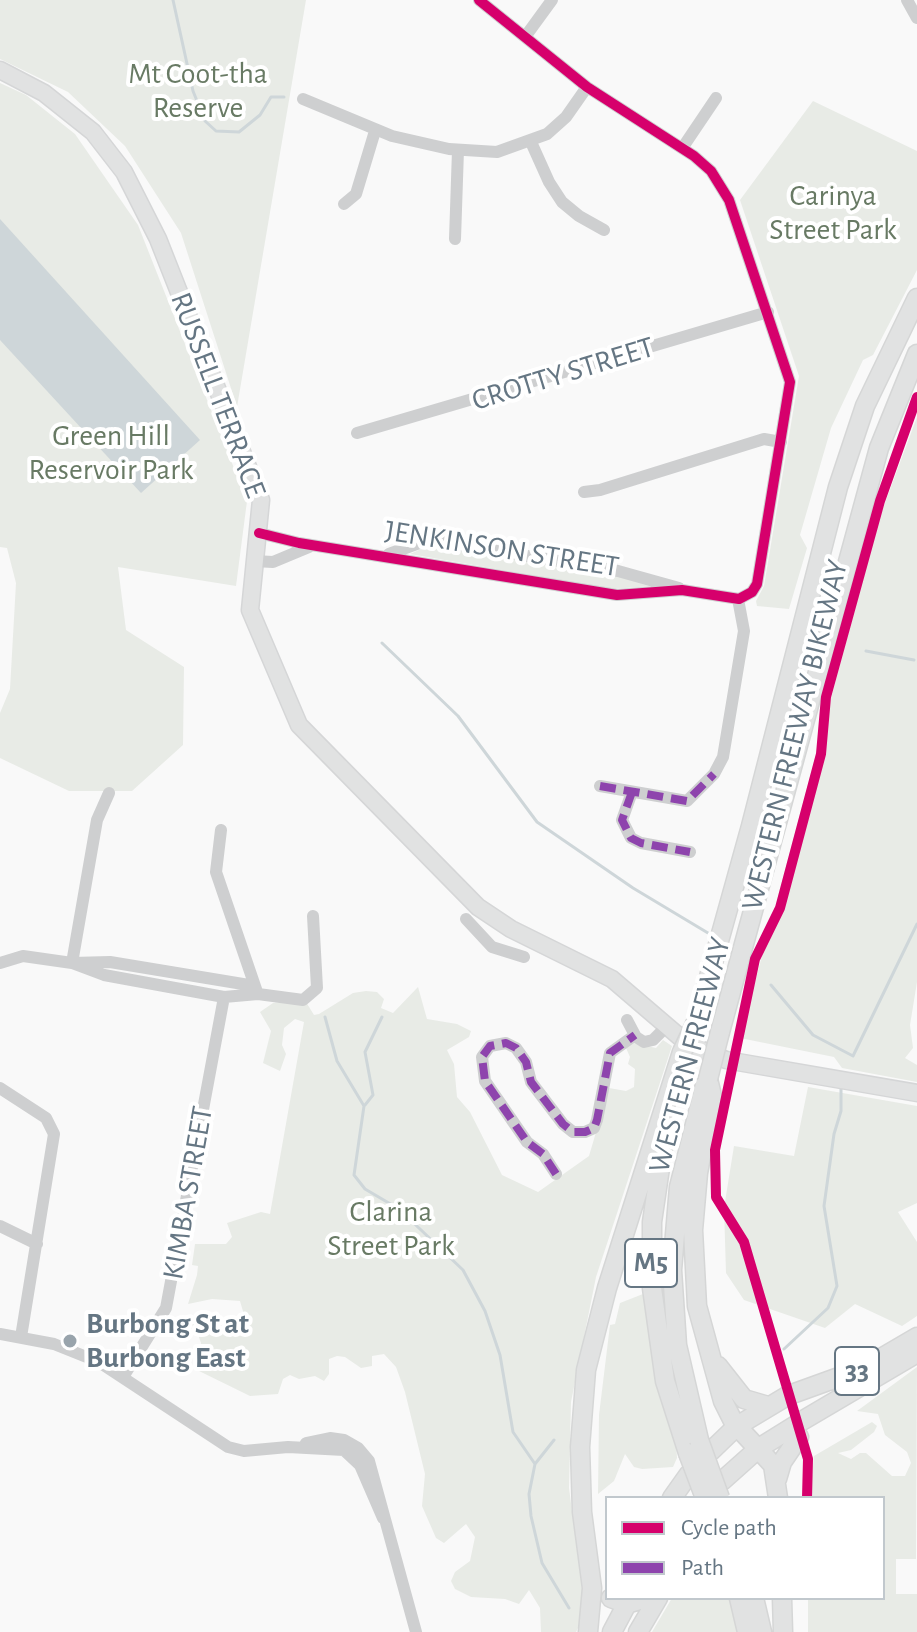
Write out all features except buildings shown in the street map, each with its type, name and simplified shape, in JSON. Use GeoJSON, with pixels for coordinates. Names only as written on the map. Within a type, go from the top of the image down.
{"type":"FeatureCollection","features":[{"type":"Feature","properties":{"kind":"highway","name":"WESTERN FREEWAY"},"geometry":{"type":"LineString","coordinates":[[714,1493],[660,1356],[651,1254],[660,1156],[680,1072],[751,826],[838,487],[865,406],[917,298]]}},
{"type":"Feature","properties":{"kind":"highway","name":"WESTERN FREEWAY"},"geometry":{"type":"LineString","coordinates":[[698,1457],[677,1345],[672,1270],[679,1187],[692,1127],[708,1079],[879,448],[917,354]]}},
{"type":"Feature","properties":{"kind":"highway"},"geometry":{"type":"LineString","coordinates":[[588,1632],[592,1588],[582,1512],[581,1419],[594,1336],[680,1072]]}},
{"type":"Feature","properties":{"kind":"highway"},"geometry":{"type":"LineString","coordinates":[[708,1079],[712,1096],[698,1173],[693,1230],[694,1283],[710,1362],[728,1413],[773,1465],[778,1489]]}},
{"type":"Feature","properties":{"kind":"highway"},"geometry":{"type":"LineString","coordinates":[[594,1336],[588,1401],[590,1487],[594,1543],[605,1568]]}},
{"type":"Feature","properties":{"kind":"highway","name":"33"},"geometry":{"type":"LineString","coordinates":[[673,1496],[698,1457],[737,1426],[790,1395],[864,1368],[917,1337]]}},
{"type":"Feature","properties":{"kind":"highway","name":"33"},"geometry":{"type":"LineString","coordinates":[[714,1493],[759,1448],[800,1429],[917,1353]]}},
{"type":"Feature","properties":{"kind":"highway"},"geometry":{"type":"LineString","coordinates":[[710,1362],[723,1368],[744,1399],[768,1406]]}},
{"type":"Feature","properties":{"kind":"highway"},"geometry":{"type":"LineString","coordinates":[[778,1489],[782,1462],[800,1429]]}},
{"type":"Feature","properties":{"kind":"highway"},"geometry":{"type":"LineString","coordinates":[[612,1632],[618,1600]]}},
{"type":"Feature","properties":{"kind":"highway"},"geometry":{"type":"LineString","coordinates":[[638,1632],[657,1600]]}},
{"type":"Feature","properties":{"kind":"highway"},"geometry":{"type":"LineString","coordinates":[[739,1600],[747,1632]]}},
{"type":"Feature","properties":{"kind":"highway"},"geometry":{"type":"LineString","coordinates":[[754,1600],[762,1632]]}},
{"type":"Feature","properties":{"kind":"highway"},"geometry":{"type":"LineString","coordinates":[[782,1600],[783,1632]]}},
{"type":"Feature","properties":{"kind":"main road","name":"RUSSELL TERRACE"},"geometry":{"type":"LineString","coordinates":[[0,70],[44,93],[93,132],[139,196],[257,487],[262,510],[250,610],[299,725],[489,916],[612,979],[665,1028],[698,1050],[726,1060],[917,1093]]}},
{"type":"Feature","properties":{"kind":"street"},"geometry":{"type":"LineString","coordinates":[[479,0],[587,87],[683,147],[711,171],[723,189],[790,382],[758,581],[741,598],[751,615],[744,631],[723,757],[714,774],[690,801],[600,786]]}},
{"type":"Feature","properties":{"kind":"street"},"geometry":{"type":"LineString","coordinates":[[525,37],[552,0]]}},
{"type":"Feature","properties":{"kind":"street"},"geometry":{"type":"LineString","coordinates":[[907,0],[917,18]]}},
{"type":"Feature","properties":{"kind":"street"},"geometry":{"type":"LineString","coordinates":[[303,99],[375,131],[458,150],[497,152],[531,142],[556,126],[587,87]]}},
{"type":"Feature","properties":{"kind":"street"},"geometry":{"type":"LineString","coordinates":[[683,147],[716,98]]}},
{"type":"Feature","properties":{"kind":"street"},"geometry":{"type":"LineString","coordinates":[[344,204],[356,194],[375,131]]}},
{"type":"Feature","properties":{"kind":"street"},"geometry":{"type":"LineString","coordinates":[[531,142],[562,202],[604,230]]}},
{"type":"Feature","properties":{"kind":"street"},"geometry":{"type":"LineString","coordinates":[[455,239],[458,150]]}},
{"type":"Feature","properties":{"kind":"street","name":"CROTTY STREET"},"geometry":{"type":"LineString","coordinates":[[357,433],[371,432],[768,312]]}},
{"type":"Feature","properties":{"kind":"street"},"geometry":{"type":"LineString","coordinates":[[584,492],[600,490],[764,439],[781,442]]}},
{"type":"Feature","properties":{"kind":"street","name":"JENKINSON STREET"},"geometry":{"type":"LineString","coordinates":[[259,533],[299,543],[382,554],[617,595],[682,590]]}},
{"type":"Feature","properties":{"kind":"street","name":"JENKINSON STREET"},"geometry":{"type":"LineString","coordinates":[[382,554],[436,541],[618,571],[682,590],[741,598]]}},
{"type":"Feature","properties":{"kind":"street","name":"JENKINSON STREET"},"geometry":{"type":"LineString","coordinates":[[254,561],[271,562],[304,548],[332,546]]}},
{"type":"Feature","properties":{"kind":"street"},"geometry":{"type":"LineString","coordinates":[[632,792],[622,820],[631,838],[639,843],[690,852]]}},
{"type":"Feature","properties":{"kind":"street"},"geometry":{"type":"LineString","coordinates":[[72,963],[97,820],[109,793]]}},
{"type":"Feature","properties":{"kind":"street"},"geometry":{"type":"LineString","coordinates":[[221,830],[216,872],[257,990]]}},
{"type":"Feature","properties":{"kind":"street"},"geometry":{"type":"LineString","coordinates":[[0,963],[27,956],[72,963],[115,962],[296,1000],[313,995],[318,986],[313,916]]}},
{"type":"Feature","properties":{"kind":"street"},"geometry":{"type":"LineString","coordinates":[[466,919],[486,943],[499,951],[524,957]]}},
{"type":"Feature","properties":{"kind":"street"},"geometry":{"type":"LineString","coordinates":[[499,951],[511,929]]}},
{"type":"Feature","properties":{"kind":"street"},"geometry":{"type":"LineString","coordinates":[[72,963],[104,975],[224,997],[257,990]]}},
{"type":"Feature","properties":{"kind":"street","name":"KIMBA STREET"},"geometry":{"type":"LineString","coordinates":[[123,1377],[166,1308],[224,997]]}},
{"type":"Feature","properties":{"kind":"street"},"geometry":{"type":"LineString","coordinates":[[627,1020],[635,1035],[650,1041],[665,1028]]}},
{"type":"Feature","properties":{"kind":"street"},"geometry":{"type":"LineString","coordinates":[[556,1174],[543,1154],[527,1142],[485,1081],[482,1057],[490,1046],[506,1043],[516,1048],[526,1062],[531,1082],[563,1124],[573,1132],[585,1132],[594,1128],[597,1120],[610,1053],[635,1035]]}},
{"type":"Feature","properties":{"kind":"street"},"geometry":{"type":"LineString","coordinates":[[0,1088],[43,1116],[54,1130],[21,1337]]}},
{"type":"Feature","properties":{"kind":"street"},"geometry":{"type":"LineString","coordinates":[[0,1226],[37,1244]]}},
{"type":"Feature","properties":{"kind":"street"},"geometry":{"type":"LineString","coordinates":[[0,1334],[76,1351],[123,1377],[228,1447],[244,1451],[288,1447],[333,1448],[351,1454],[360,1465],[383,1518],[416,1632]]}},
{"type":"Feature","properties":{"kind":"green space","name":"Mt Coot-tha Reserve"},"geometry":{"type":"Polygon","coordinates":[[[0,0],[306,0],[237,407],[181,233],[125,146],[68,92],[0,59],[0,0]]]}},
{"type":"Feature","properties":{"kind":"green space","name":"Green Hill Reservoir Park"},"geometry":{"type":"Polygon","coordinates":[[[0,83],[26,95],[75,134],[138,225],[247,501],[236,586],[118,567],[126,630],[184,667],[183,745],[132,791],[69,791],[0,758],[0,713],[10,689],[16,583],[7,548],[0,547],[0,83]]]}},
{"type":"Feature","properties":{"kind":"green space","name":"Carinya Street Park"},"geometry":{"type":"Polygon","coordinates":[[[813,101],[917,151],[917,270],[873,355],[863,360],[831,428],[800,535],[807,548],[789,609],[757,606],[756,601],[764,586],[799,376],[740,200],[813,101]]]}},
{"type":"Feature","properties":{"kind":"green space"},"geometry":{"type":"Polygon","coordinates":[[[917,417],[917,982],[910,1025],[913,1048],[905,1058],[917,1065],[917,1082],[842,1068],[834,1057],[740,1038],[879,519],[917,417]]]}},
{"type":"Feature","properties":{"kind":"green space"},"geometry":{"type":"Polygon","coordinates":[[[430,545],[625,578],[652,586],[612,589],[410,554],[430,545]]]}},
{"type":"Feature","properties":{"kind":"green space","name":"Clarina Street Park"},"geometry":{"type":"Polygon","coordinates":[[[418,987],[427,1019],[457,1024],[471,1031],[469,1037],[447,1050],[454,1064],[457,1097],[470,1112],[502,1175],[538,1192],[589,1156],[609,1088],[626,1091],[634,1087],[635,1069],[628,1064],[630,1057],[626,1048],[629,1042],[656,1048],[663,1040],[672,1046],[596,1277],[571,1402],[569,1488],[583,1596],[581,1622],[576,1632],[541,1632],[540,1608],[529,1590],[519,1604],[505,1599],[471,1597],[455,1589],[451,1581],[455,1572],[470,1561],[475,1537],[466,1524],[444,1543],[436,1538],[422,1506],[425,1474],[405,1392],[396,1367],[384,1354],[372,1356],[372,1366],[361,1368],[345,1357],[337,1356],[329,1359],[329,1374],[324,1381],[315,1376],[299,1379],[290,1375],[283,1379],[278,1394],[250,1396],[197,1370],[201,1343],[195,1326],[185,1324],[183,1317],[202,1315],[236,1334],[247,1325],[240,1301],[212,1299],[188,1304],[197,1275],[198,1266],[192,1265],[195,1244],[226,1244],[232,1237],[227,1223],[261,1212],[270,1214],[304,1022],[295,1019],[284,1028],[282,1045],[286,1054],[280,1071],[263,1063],[271,1031],[260,1012],[273,1003],[306,1002],[314,1015],[353,993],[366,991],[377,992],[384,999],[381,1008],[393,1013],[418,987]]]}},
{"type":"Feature","properties":{"kind":"green space"},"geometry":{"type":"Polygon","coordinates":[[[808,1087],[917,1106],[917,1203],[898,1212],[917,1242],[917,1316],[902,1326],[855,1304],[825,1328],[744,1300],[726,1273],[724,1208],[734,1146],[794,1156],[808,1087]]]}},
{"type":"Feature","properties":{"kind":"green space"},"geometry":{"type":"Polygon","coordinates":[[[643,1294],[652,1354],[676,1438],[677,1458],[673,1467],[642,1469],[634,1467],[625,1454],[614,1481],[598,1494],[599,1415],[610,1325],[615,1324],[620,1303],[643,1294]]]}},
{"type":"Feature","properties":{"kind":"green space"},"geometry":{"type":"Polygon","coordinates":[[[917,1367],[916,1559],[896,1559],[896,1594],[917,1594],[917,1632],[808,1632],[808,1600],[885,1600],[885,1496],[810,1496],[814,1456],[872,1422],[877,1426],[874,1432],[851,1450],[838,1453],[851,1459],[866,1453],[892,1476],[905,1476],[911,1463],[907,1452],[885,1435],[878,1414],[857,1411],[917,1367]]]}},
{"type":"Feature","properties":{"kind":"green space"},"geometry":{"type":"Polygon","coordinates":[[[671,1600],[732,1600],[740,1632],[652,1632],[671,1600]]]}},
{"type":"Feature","properties":{"kind":"shaded area"},"geometry":{"type":"Polygon","coordinates":[[[0,219],[200,440],[141,493],[0,340],[0,219]]]}},
{"type":"Feature","properties":{"kind":"waterway"},"geometry":{"type":"LineString","coordinates":[[173,0],[193,91],[205,121],[216,131],[239,132],[260,115],[271,97],[284,97]]}},
{"type":"Feature","properties":{"kind":"waterway"},"geometry":{"type":"LineString","coordinates":[[382,643],[458,716],[537,822],[633,888],[708,933]]}},
{"type":"Feature","properties":{"kind":"waterway"},"geometry":{"type":"LineString","coordinates":[[866,651],[914,660]]}},
{"type":"Feature","properties":{"kind":"waterway"},"geometry":{"type":"LineString","coordinates":[[771,985],[813,1035],[853,1056],[917,924]]}},
{"type":"Feature","properties":{"kind":"waterway"},"geometry":{"type":"LineString","coordinates":[[325,1017],[337,1061],[364,1106],[354,1175],[365,1189],[399,1209],[463,1270],[485,1311],[500,1355],[513,1432],[535,1464]]}},
{"type":"Feature","properties":{"kind":"waterway"},"geometry":{"type":"LineString","coordinates":[[365,1105],[373,1095],[365,1052],[382,1017]]}},
{"type":"Feature","properties":{"kind":"waterway"},"geometry":{"type":"LineString","coordinates":[[784,1349],[828,1308],[837,1286],[824,1206],[834,1134],[841,1111],[841,1088]]}},
{"type":"Feature","properties":{"kind":"waterway"},"geometry":{"type":"LineString","coordinates":[[554,1440],[535,1464],[529,1494],[542,1563],[569,1608]]}},
{"type":"Feature","properties":{"kind":"marked path"},"geometry":{"type":"LineString","coordinates":[[600,786],[687,801],[714,774]]}},
{"type":"Feature","properties":{"kind":"marked path"},"geometry":{"type":"LineString","coordinates":[[632,792],[622,820],[631,838],[641,843],[690,852]]}},
{"type":"Feature","properties":{"kind":"marked path"},"geometry":{"type":"LineString","coordinates":[[556,1174],[543,1154],[527,1142],[485,1081],[482,1057],[490,1046],[506,1043],[516,1048],[526,1062],[531,1082],[563,1124],[573,1132],[585,1132],[594,1128],[597,1120],[610,1053],[635,1035]]}},
{"type":"Feature","properties":{"kind":"cycle path"},"geometry":{"type":"LineString","coordinates":[[259,533],[299,543],[617,595],[682,590],[739,599],[752,592],[757,584],[790,382],[729,200],[711,171],[694,156],[587,87],[479,0]]}},
{"type":"Feature","properties":{"kind":"cycle path","name":"WESTERN FREEWAY BIKEWAY"},"geometry":{"type":"LineString","coordinates":[[807,1496],[808,1459],[744,1242],[716,1197],[715,1150],[755,959],[780,908],[821,754],[826,697],[880,501],[917,397]]}},
{"type":"Feature","properties":{"kind":"place","name":"Burbong St at Burbong East"},"geometry":{"type":"Point","coordinates":[70,1341]}}]}
